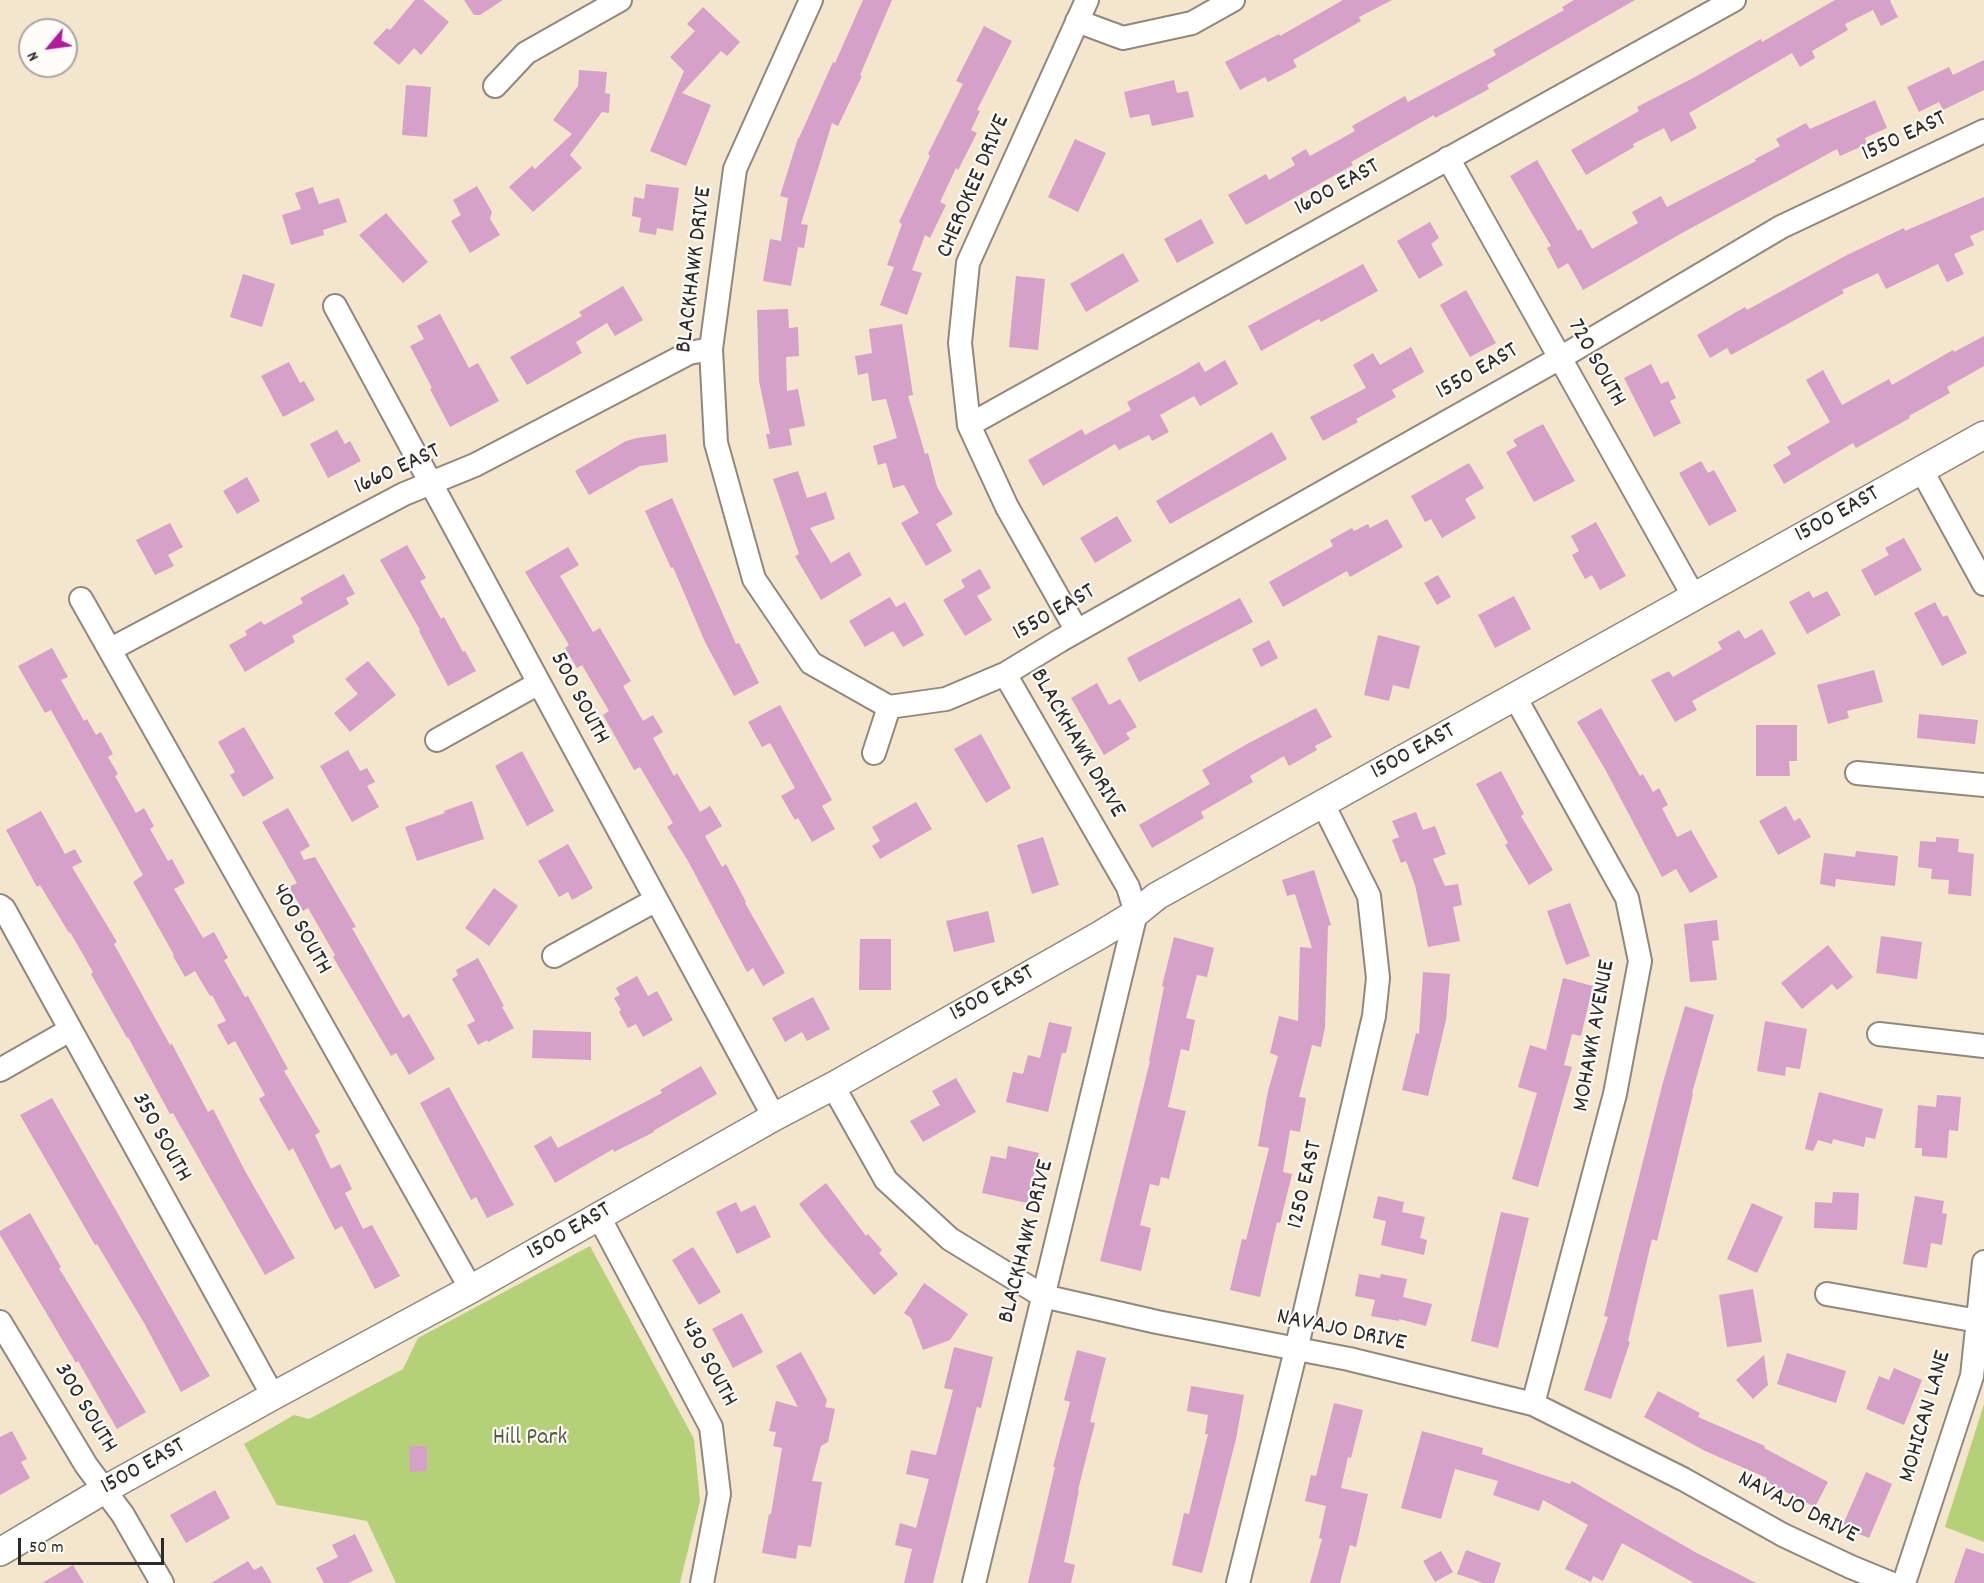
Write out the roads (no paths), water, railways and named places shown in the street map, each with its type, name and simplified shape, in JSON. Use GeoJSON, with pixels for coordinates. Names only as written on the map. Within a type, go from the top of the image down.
{"type":"FeatureCollection","features":[{"type":"Feature","properties":{"kind":"street"},"geometry":{"type":"LineString","coordinates":[[495,86],[526,53],[620,0]]}},
{"type":"Feature","properties":{"kind":"street","name":"BLACKHAWK DRIVE"},"geometry":{"type":"LineString","coordinates":[[811,0],[735,169],[711,349],[716,443],[754,579],[812,663],[889,706],[946,699],[1005,674],[1128,888],[1136,913],[974,1583]]}},
{"type":"Feature","properties":{"kind":"street","name":"CHEROKEE DRIVE"},"geometry":{"type":"LineString","coordinates":[[1077,632],[1007,507],[969,425],[960,343],[968,263],[1087,0]]}},
{"type":"Feature","properties":{"kind":"street"},"geometry":{"type":"LineString","coordinates":[[1077,21],[1123,38],[1192,23],[1233,0]]}},
{"type":"Feature","properties":{"kind":"street","name":"1600 EAST"},"geometry":{"type":"LineString","coordinates":[[969,425],[1734,0]]}},
{"type":"Feature","properties":{"kind":"street","name":"1550 EAST"},"geometry":{"type":"LineString","coordinates":[[1005,674],[1560,358],[1781,227],[1984,131]]}},
{"type":"Feature","properties":{"kind":"street","name":"720 SOUTH"},"geometry":{"type":"LineString","coordinates":[[1448,158],[1694,597]]}},
{"type":"Feature","properties":{"kind":"street","name":"500 SOUTH"},"geometry":{"type":"LineString","coordinates":[[335,306],[774,1117]]}},
{"type":"Feature","properties":{"kind":"street","name":"1660 EAST"},"geometry":{"type":"LineString","coordinates":[[111,649],[404,494],[475,465],[689,353],[711,349]]}},
{"type":"Feature","properties":{"kind":"street","name":"1500 EAST"},"geometry":{"type":"LineString","coordinates":[[0,1552],[104,1490],[471,1289],[774,1117],[833,1086],[1136,913],[1156,896],[1984,435]]}},
{"type":"Feature","properties":{"kind":"street"},"geometry":{"type":"LineString","coordinates":[[1921,469],[1984,584]]}},
{"type":"Feature","properties":{"kind":"street","name":"400 SOUTH"},"geometry":{"type":"LineString","coordinates":[[81,599],[471,1289]]}},
{"type":"Feature","properties":{"kind":"street"},"geometry":{"type":"LineString","coordinates":[[436,740],[539,683]]}},
{"type":"Feature","properties":{"kind":"street","name":"MOHAWK AVENUE"},"geometry":{"type":"LineString","coordinates":[[1515,697],[1627,898],[1640,961],[1615,1094],[1533,1404]]}},
{"type":"Feature","properties":{"kind":"street"},"geometry":{"type":"LineString","coordinates":[[874,753],[889,706]]}},
{"type":"Feature","properties":{"kind":"street"},"geometry":{"type":"LineString","coordinates":[[1857,773],[1984,785]]}},
{"type":"Feature","properties":{"kind":"street","name":"1250 EAST"},"geometry":{"type":"LineString","coordinates":[[1238,1583],[1296,1350],[1374,1016],[1378,978],[1369,896],[1323,804]]}},
{"type":"Feature","properties":{"kind":"street"},"geometry":{"type":"LineString","coordinates":[[554,956],[656,900]]}},
{"type":"Feature","properties":{"kind":"street","name":"350 SOUTH"},"geometry":{"type":"LineString","coordinates":[[0,906],[4,909],[273,1396]]}},
{"type":"Feature","properties":{"kind":"street"},"geometry":{"type":"LineString","coordinates":[[0,1070],[70,1030]]}},
{"type":"Feature","properties":{"kind":"street"},"geometry":{"type":"LineString","coordinates":[[1879,1034],[1984,1046]]}},
{"type":"Feature","properties":{"kind":"street","name":"NAVAJO DRIVE"},"geometry":{"type":"LineString","coordinates":[[833,1086],[886,1180],[950,1239],[1043,1296],[1157,1322],[1350,1359],[1533,1404],[1683,1479],[1783,1535],[1890,1583]]}},
{"type":"Feature","properties":{"kind":"street","name":"430 SOUTH"},"geometry":{"type":"LineString","coordinates":[[599,1217],[711,1427],[719,1494],[702,1583]]}},
{"type":"Feature","properties":{"kind":"street","name":"MOHICAN LANE"},"geometry":{"type":"LineString","coordinates":[[1904,1583],[1972,1376],[1984,1262]]}},
{"type":"Feature","properties":{"kind":"street"},"geometry":{"type":"LineString","coordinates":[[1827,1294],[1978,1321]]}},
{"type":"Feature","properties":{"kind":"street","name":"300 SOUTH"},"geometry":{"type":"LineString","coordinates":[[0,1322],[86,1465],[123,1515],[162,1583]]}},
{"type":"Feature","properties":{"kind":"park label","name":"Hill Park"},"geometry":{"type":"Point","coordinates":[530,1440]}}]}
